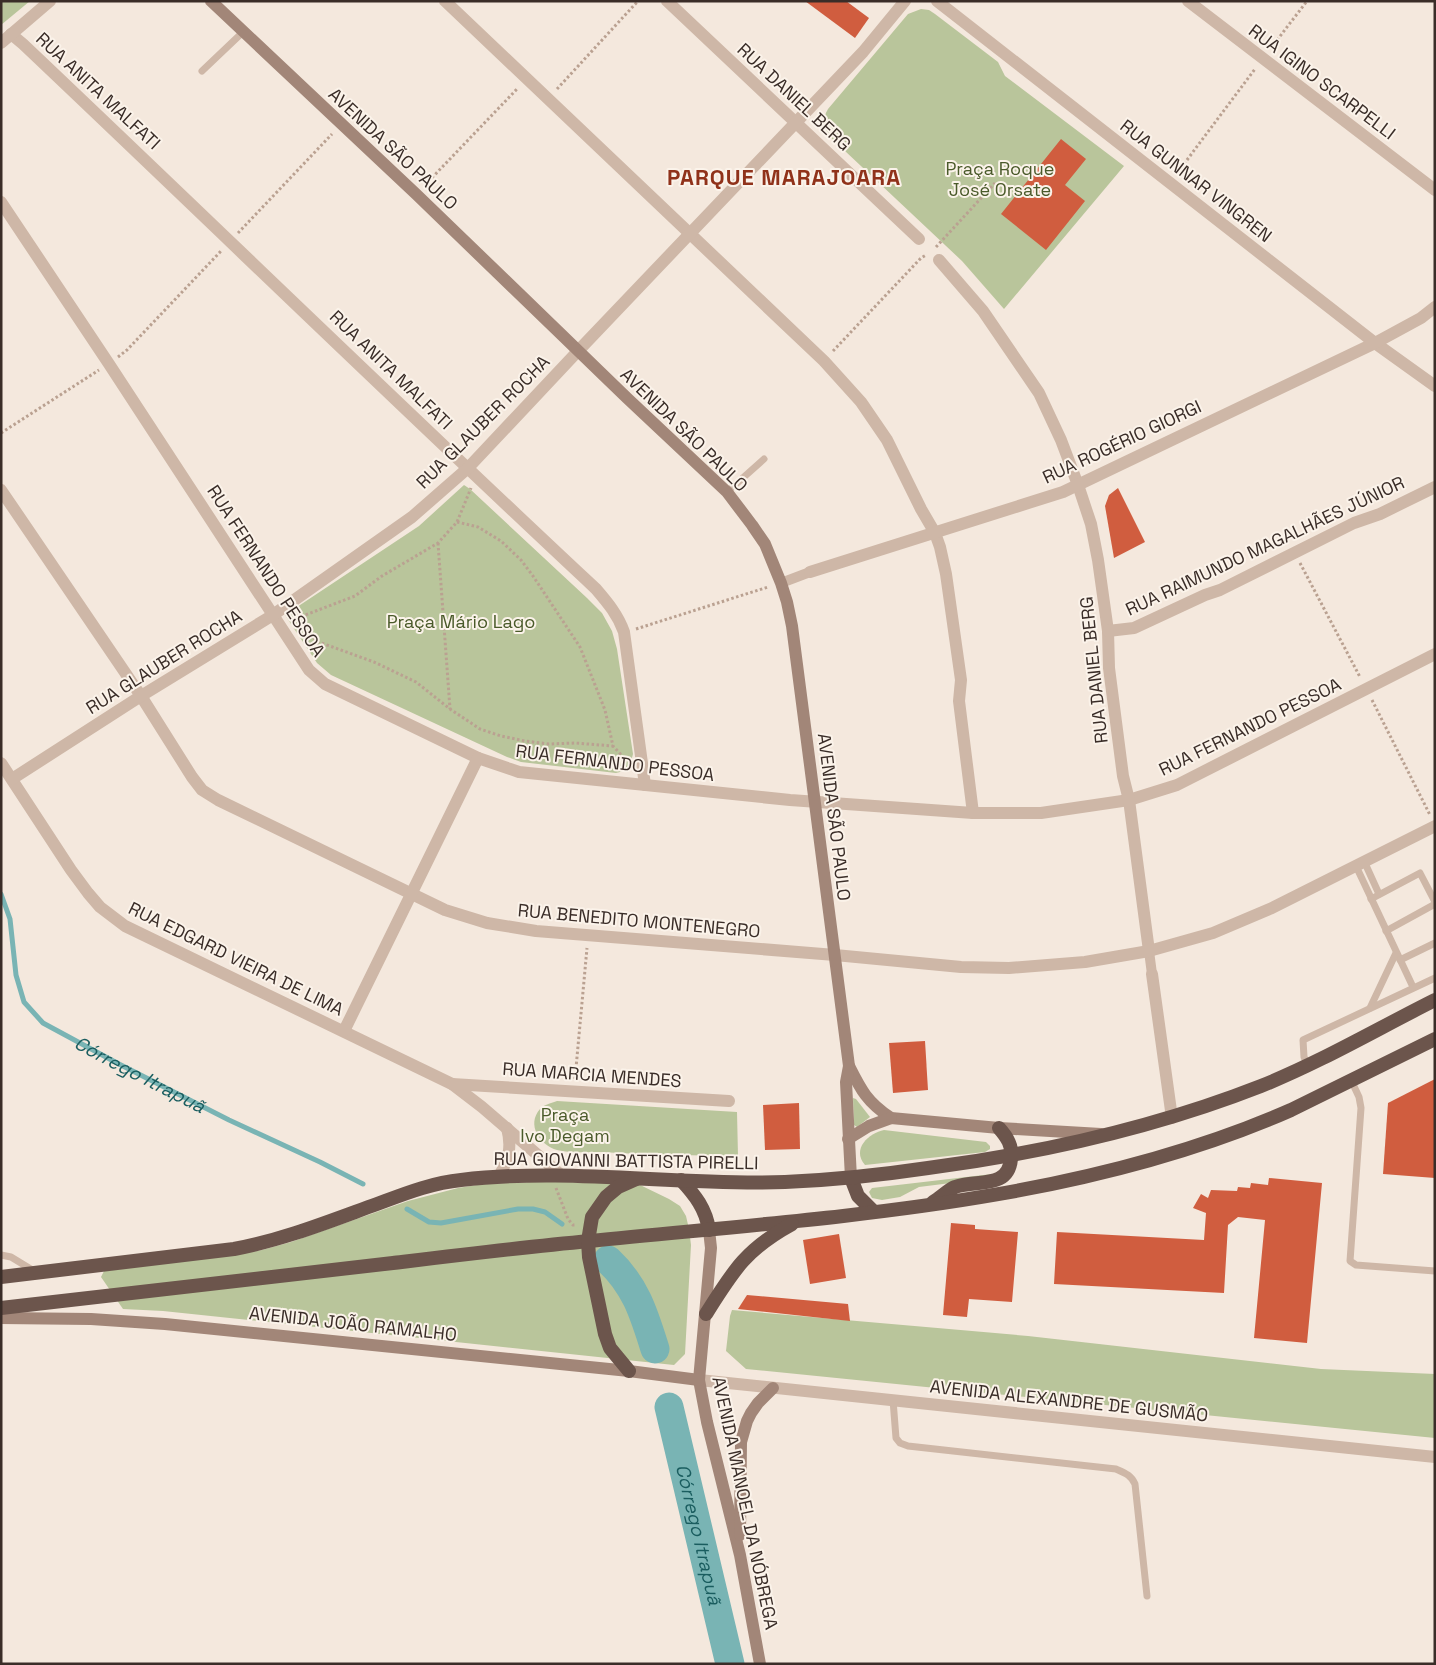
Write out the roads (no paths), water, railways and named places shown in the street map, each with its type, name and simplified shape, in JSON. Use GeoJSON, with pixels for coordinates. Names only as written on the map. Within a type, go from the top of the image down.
{"type":"FeatureCollection","features":[{"type":"Feature","properties":{"kind":"highway","name":"RUA GIOVANNI BATTISTA PIRELLI"},"geometry":{"type":"LineString","coordinates":[[36,1273],[234,1249],[260,1244],[290,1236],[409,1192],[456,1180],[499,1176],[556,1175],[784,1182],[851,1178],[1012,1156],[1108,1135],[1172,1118],[1259,1086],[1308,1066],[1435,1000]]}},
{"type":"Feature","properties":{"kind":"highway"},"geometry":{"type":"LineString","coordinates":[[589,1234],[709,1230],[798,1221],[1016,1191],[1084,1177],[1213,1141],[1267,1121],[1435,1039]]}},
{"type":"Feature","properties":{"kind":"highway"},"geometry":{"type":"LineString","coordinates":[[930,1204],[955,1187],[994,1181],[1004,1176],[1009,1170],[1012,1156],[1011,1146],[1007,1137],[999,1128]]}},
{"type":"Feature","properties":{"kind":"highway"},"geometry":{"type":"LineString","coordinates":[[629,1371],[610,1348],[605,1334],[589,1257],[589,1234],[592,1217],[606,1197],[618,1187],[639,1178]]}},
{"type":"Feature","properties":{"kind":"highway"},"geometry":{"type":"LineString","coordinates":[[851,1178],[858,1196],[872,1211]]}},
{"type":"Feature","properties":{"kind":"highway"},"geometry":{"type":"LineString","coordinates":[[681,1180],[694,1194],[703,1209],[708,1218],[709,1230]]}},
{"type":"Feature","properties":{"kind":"highway"},"geometry":{"type":"LineString","coordinates":[[706,1314],[726,1282],[748,1254],[773,1234],[798,1221]]}},
{"type":"Feature","properties":{"kind":"highway","name":"AVENIDA JOÃO RAMALHO"},"geometry":{"type":"LineString","coordinates":[[1,1308],[589,1234]]}},
{"type":"Feature","properties":{"kind":"highway"},"geometry":{"type":"LineString","coordinates":[[1,1277],[36,1273]]}},
{"type":"Feature","properties":{"kind":"main road","name":"AVENIDA SÃO PAULO"},"geometry":{"type":"LineString","coordinates":[[211,1],[727,492],[765,544],[781,583],[792,626],[849,1066],[846,1082],[851,1178]]}},
{"type":"Feature","properties":{"kind":"main road","name":"AVENIDA SÃO PAULO"},"geometry":{"type":"LineString","coordinates":[[849,1066],[866,1098],[890,1118]]}},
{"type":"Feature","properties":{"kind":"main road"},"geometry":{"type":"LineString","coordinates":[[848,1139],[869,1126],[890,1118],[1108,1135]]}},
{"type":"Feature","properties":{"kind":"main road","name":"AVENIDA MANOEL DA NÓBREGA"},"geometry":{"type":"LineString","coordinates":[[709,1230],[711,1248],[699,1380],[707,1422],[740,1555],[760,1664]]}},
{"type":"Feature","properties":{"kind":"main road","name":"AVENIDA JOÃO RAMALHO"},"geometry":{"type":"LineString","coordinates":[[1,1318],[91,1319],[165,1324],[629,1371],[699,1380]]}},
{"type":"Feature","properties":{"kind":"main road"},"geometry":{"type":"LineString","coordinates":[[740,1555],[741,1442],[751,1413],[773,1388]]}},
{"type":"Feature","properties":{"kind":"street"},"geometry":{"type":"LineString","coordinates":[[6,39],[50,1]]}},
{"type":"Feature","properties":{"kind":"street"},"geometry":{"type":"LineString","coordinates":[[445,1],[824,361],[861,402],[887,440],[940,546],[946,574],[961,680],[959,701],[973,813]]}},
{"type":"Feature","properties":{"kind":"street","name":"RUA DANIEL BERG"},"geometry":{"type":"LineString","coordinates":[[668,1],[919,239]]}},
{"type":"Feature","properties":{"kind":"street","name":"RUA GLAUBER ROCHA"},"geometry":{"type":"LineString","coordinates":[[12,779],[141,696],[292,603],[412,517],[468,468],[863,52],[905,1]]}},
{"type":"Feature","properties":{"kind":"street","name":"RUA GUNNAR VINGREN"},"geometry":{"type":"LineString","coordinates":[[937,1],[1375,342],[1435,386]]}},
{"type":"Feature","properties":{"kind":"street","name":"RUA IGINO SCARPELLI"},"geometry":{"type":"LineString","coordinates":[[1188,1],[1435,190]]}},
{"type":"Feature","properties":{"kind":"street","name":"RUA ANITA MALFATI"},"geometry":{"type":"LineString","coordinates":[[6,39],[23,44],[612,606],[620,619],[624,632],[646,785]]}},
{"type":"Feature","properties":{"kind":"street","name":"RUA FERNANDO PESSOA"},"geometry":{"type":"LineString","coordinates":[[1,202],[309,670],[325,684],[478,758],[518,772],[532,775],[815,801],[973,813],[1041,813],[1129,800],[1177,785],[1435,654]]}},
{"type":"Feature","properties":{"kind":"street","name":"RUA DANIEL BERG"},"geometry":{"type":"LineString","coordinates":[[939,260],[983,311],[1039,393],[1061,440],[1092,524],[1108,631],[1110,668],[1123,776],[1129,800],[1172,1118]]}},
{"type":"Feature","properties":{"kind":"street","name":"RUA ROGÉRIO GIORGI"},"geometry":{"type":"LineString","coordinates":[[781,583],[810,572],[1063,492],[1375,342],[1421,318],[1435,307]]}},
{"type":"Feature","properties":{"kind":"street","name":"RUA RAIMUNDO MAGALHÃES JÚNIOR"},"geometry":{"type":"LineString","coordinates":[[1108,631],[1134,628],[1220,590],[1354,522],[1380,514],[1435,487]]}},
{"type":"Feature","properties":{"kind":"street","name":"RUA BENEDITO MONTENEGRO"},"geometry":{"type":"LineString","coordinates":[[1,490],[141,696],[202,790],[218,800],[445,910],[487,923],[536,931],[834,955],[961,968],[1009,968],[1085,962],[1149,951],[1213,933],[1272,908],[1360,864],[1433,821]]}},
{"type":"Feature","properties":{"kind":"street"},"geometry":{"type":"LineString","coordinates":[[344,1031],[478,758]]}},
{"type":"Feature","properties":{"kind":"street","name":"RUA EDGARD VIEIRA DE LIMA"},"geometry":{"type":"LineString","coordinates":[[1,763],[71,870],[100,908],[125,926],[452,1084],[507,1128],[556,1175]]}},
{"type":"Feature","properties":{"kind":"street","name":"RUA MARCIA MENDES"},"geometry":{"type":"LineString","coordinates":[[452,1084],[729,1101]]}},
{"type":"Feature","properties":{"kind":"street"},"geometry":{"type":"LineString","coordinates":[[499,1176],[510,1153],[507,1128]]}},
{"type":"Feature","properties":{"kind":"street","name":"AVENIDA ALEXANDRE DE GUSMÃO"},"geometry":{"type":"LineString","coordinates":[[699,1380],[1435,1457]]}},
{"type":"Feature","properties":{"kind":"lane"},"geometry":{"type":"LineString","coordinates":[[202,71],[243,32]]}},
{"type":"Feature","properties":{"kind":"lane"},"geometry":{"type":"LineString","coordinates":[[727,492],[764,459]]}},
{"type":"Feature","properties":{"kind":"lane"},"geometry":{"type":"LineString","coordinates":[[1360,864],[1379,894]]}},
{"type":"Feature","properties":{"kind":"lane"},"geometry":{"type":"LineString","coordinates":[[1360,864],[1371,899],[1413,987]]}},
{"type":"Feature","properties":{"kind":"lane"},"geometry":{"type":"LineString","coordinates":[[1371,899],[1420,873],[1435,903],[1386,931]]}},
{"type":"Feature","properties":{"kind":"lane"},"geometry":{"type":"LineString","coordinates":[[1400,960],[1435,943]]}},
{"type":"Feature","properties":{"kind":"lane"},"geometry":{"type":"LineString","coordinates":[[1370,1008],[1396,953]]}},
{"type":"Feature","properties":{"kind":"lane"},"geometry":{"type":"LineString","coordinates":[[1308,1066],[1304,1057],[1304,1040],[1435,978]]}},
{"type":"Feature","properties":{"kind":"lane"},"geometry":{"type":"LineString","coordinates":[[1351,1080],[1359,1097],[1361,1108],[1350,1261],[1356,1265],[1435,1271]]}},
{"type":"Feature","properties":{"kind":"lane"},"geometry":{"type":"LineString","coordinates":[[1,1255],[11,1257],[36,1273]]}},
{"type":"Feature","properties":{"kind":"lane"},"geometry":{"type":"LineString","coordinates":[[893,1400],[896,1438],[900,1443],[908,1446],[1116,1469],[1133,1478],[1148,1596]]}},
{"type":"Feature","properties":{"kind":"waterway","name":"Córrego Itrapuã"},"geometry":{"type":"LineString","coordinates":[[1,894],[10,919],[16,975],[24,1002],[43,1023],[229,1120],[363,1184]]}},
{"type":"Feature","properties":{"kind":"waterway","name":"Córrego Itrapuã"},"geometry":{"type":"LineString","coordinates":[[407,1209],[429,1222],[441,1223],[518,1209],[533,1209],[545,1212],[562,1224]]}},
{"type":"Feature","properties":{"kind":"waterway","name":"Córrego Itrapuã"},"geometry":{"type":"LineString","coordinates":[[608,1260],[626,1280],[638,1301],[655,1349]]}},
{"type":"Feature","properties":{"kind":"waterway","name":"Córrego Itrapuã"},"geometry":{"type":"LineString","coordinates":[[669,1407],[730,1664]]}},
{"type":"Feature","properties":{"kind":"district","name":"PARQUE MARAJOARA"},"geometry":{"type":"Point","coordinates":[784,177]}},
{"type":"Feature","properties":{"kind":"park label","name":"Praça Roque José Orsate"},"geometry":{"type":"Point","coordinates":[1000,179]}},
{"type":"Feature","properties":{"kind":"park label","name":"Praça Mário Lago"},"geometry":{"type":"Point","coordinates":[461,622]}},
{"type":"Feature","properties":{"kind":"park label","name":"Praça Ivo Degam"},"geometry":{"type":"Point","coordinates":[565,1125]}}]}
